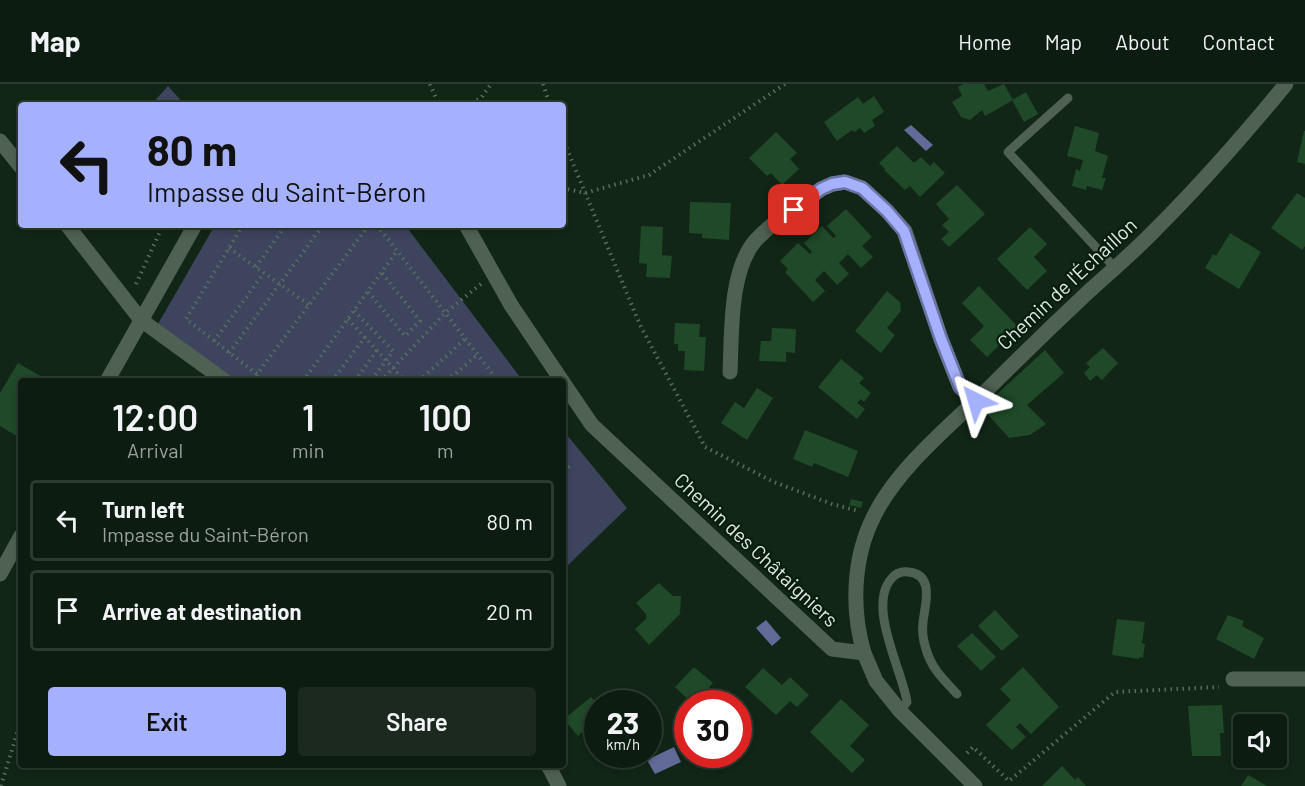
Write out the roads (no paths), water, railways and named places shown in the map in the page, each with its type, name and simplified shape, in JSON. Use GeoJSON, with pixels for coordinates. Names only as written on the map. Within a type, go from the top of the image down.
{"type":"FeatureCollection","features":[{"type":"Feature","properties":{"kind":"street","name":"Chemin de l'Échaillon"},"geometry":{"type":"LineString","coordinates":[[864,653],[858,623],[858,567],[866,534],[888,492],[943,432],[1044,333],[1156,230],[1286,84]]}},
{"type":"Feature","properties":{"kind":"street"},"geometry":{"type":"LineString","coordinates":[[0,141],[18,163]]}},
{"type":"Feature","properties":{"kind":"street"},"geometry":{"type":"LineString","coordinates":[[730,372],[733,302],[744,261],[755,242],[821,189],[845,182],[862,188],[887,211],[904,231],[960,387],[976,401]]}},
{"type":"Feature","properties":{"kind":"street"},"geometry":{"type":"LineString","coordinates":[[69,228],[141,320],[221,378]]}},
{"type":"Feature","properties":{"kind":"street"},"geometry":{"type":"LineString","coordinates":[[109,378],[193,228]]}},
{"type":"Feature","properties":{"kind":"street","name":"Chemin des Châtaigniers"},"geometry":{"type":"LineString","coordinates":[[468,228],[511,305],[560,378]]}},
{"type":"Feature","properties":{"kind":"street","name":"Chemin des Châtaigniers"},"geometry":{"type":"LineString","coordinates":[[566,387],[592,425],[832,649],[864,653]]}},
{"type":"Feature","properties":{"kind":"street"},"geometry":{"type":"LineString","coordinates":[[0,574],[18,541]]}},
{"type":"Feature","properties":{"kind":"street"},"geometry":{"type":"LineString","coordinates":[[864,653],[876,681],[900,711],[975,786]]}},
{"type":"Feature","properties":{"kind":"street"},"geometry":{"type":"LineString","coordinates":[[1233,679],[1305,680]]}},
{"type":"Feature","properties":{"kind":"street"},"geometry":{"type":"LineString","coordinates":[[550,768],[559,786]]}},
{"type":"Feature","properties":{"kind":"lane"},"geometry":{"type":"LineString","coordinates":[[1068,98],[1008,152],[1115,268]]}},
{"type":"Feature","properties":{"kind":"lane"},"geometry":{"type":"LineString","coordinates":[[900,711],[907,702],[889,645],[884,607],[885,591],[889,582],[898,573],[910,572],[924,580],[927,590],[923,632],[929,660],[937,673],[957,694]]}}]}
